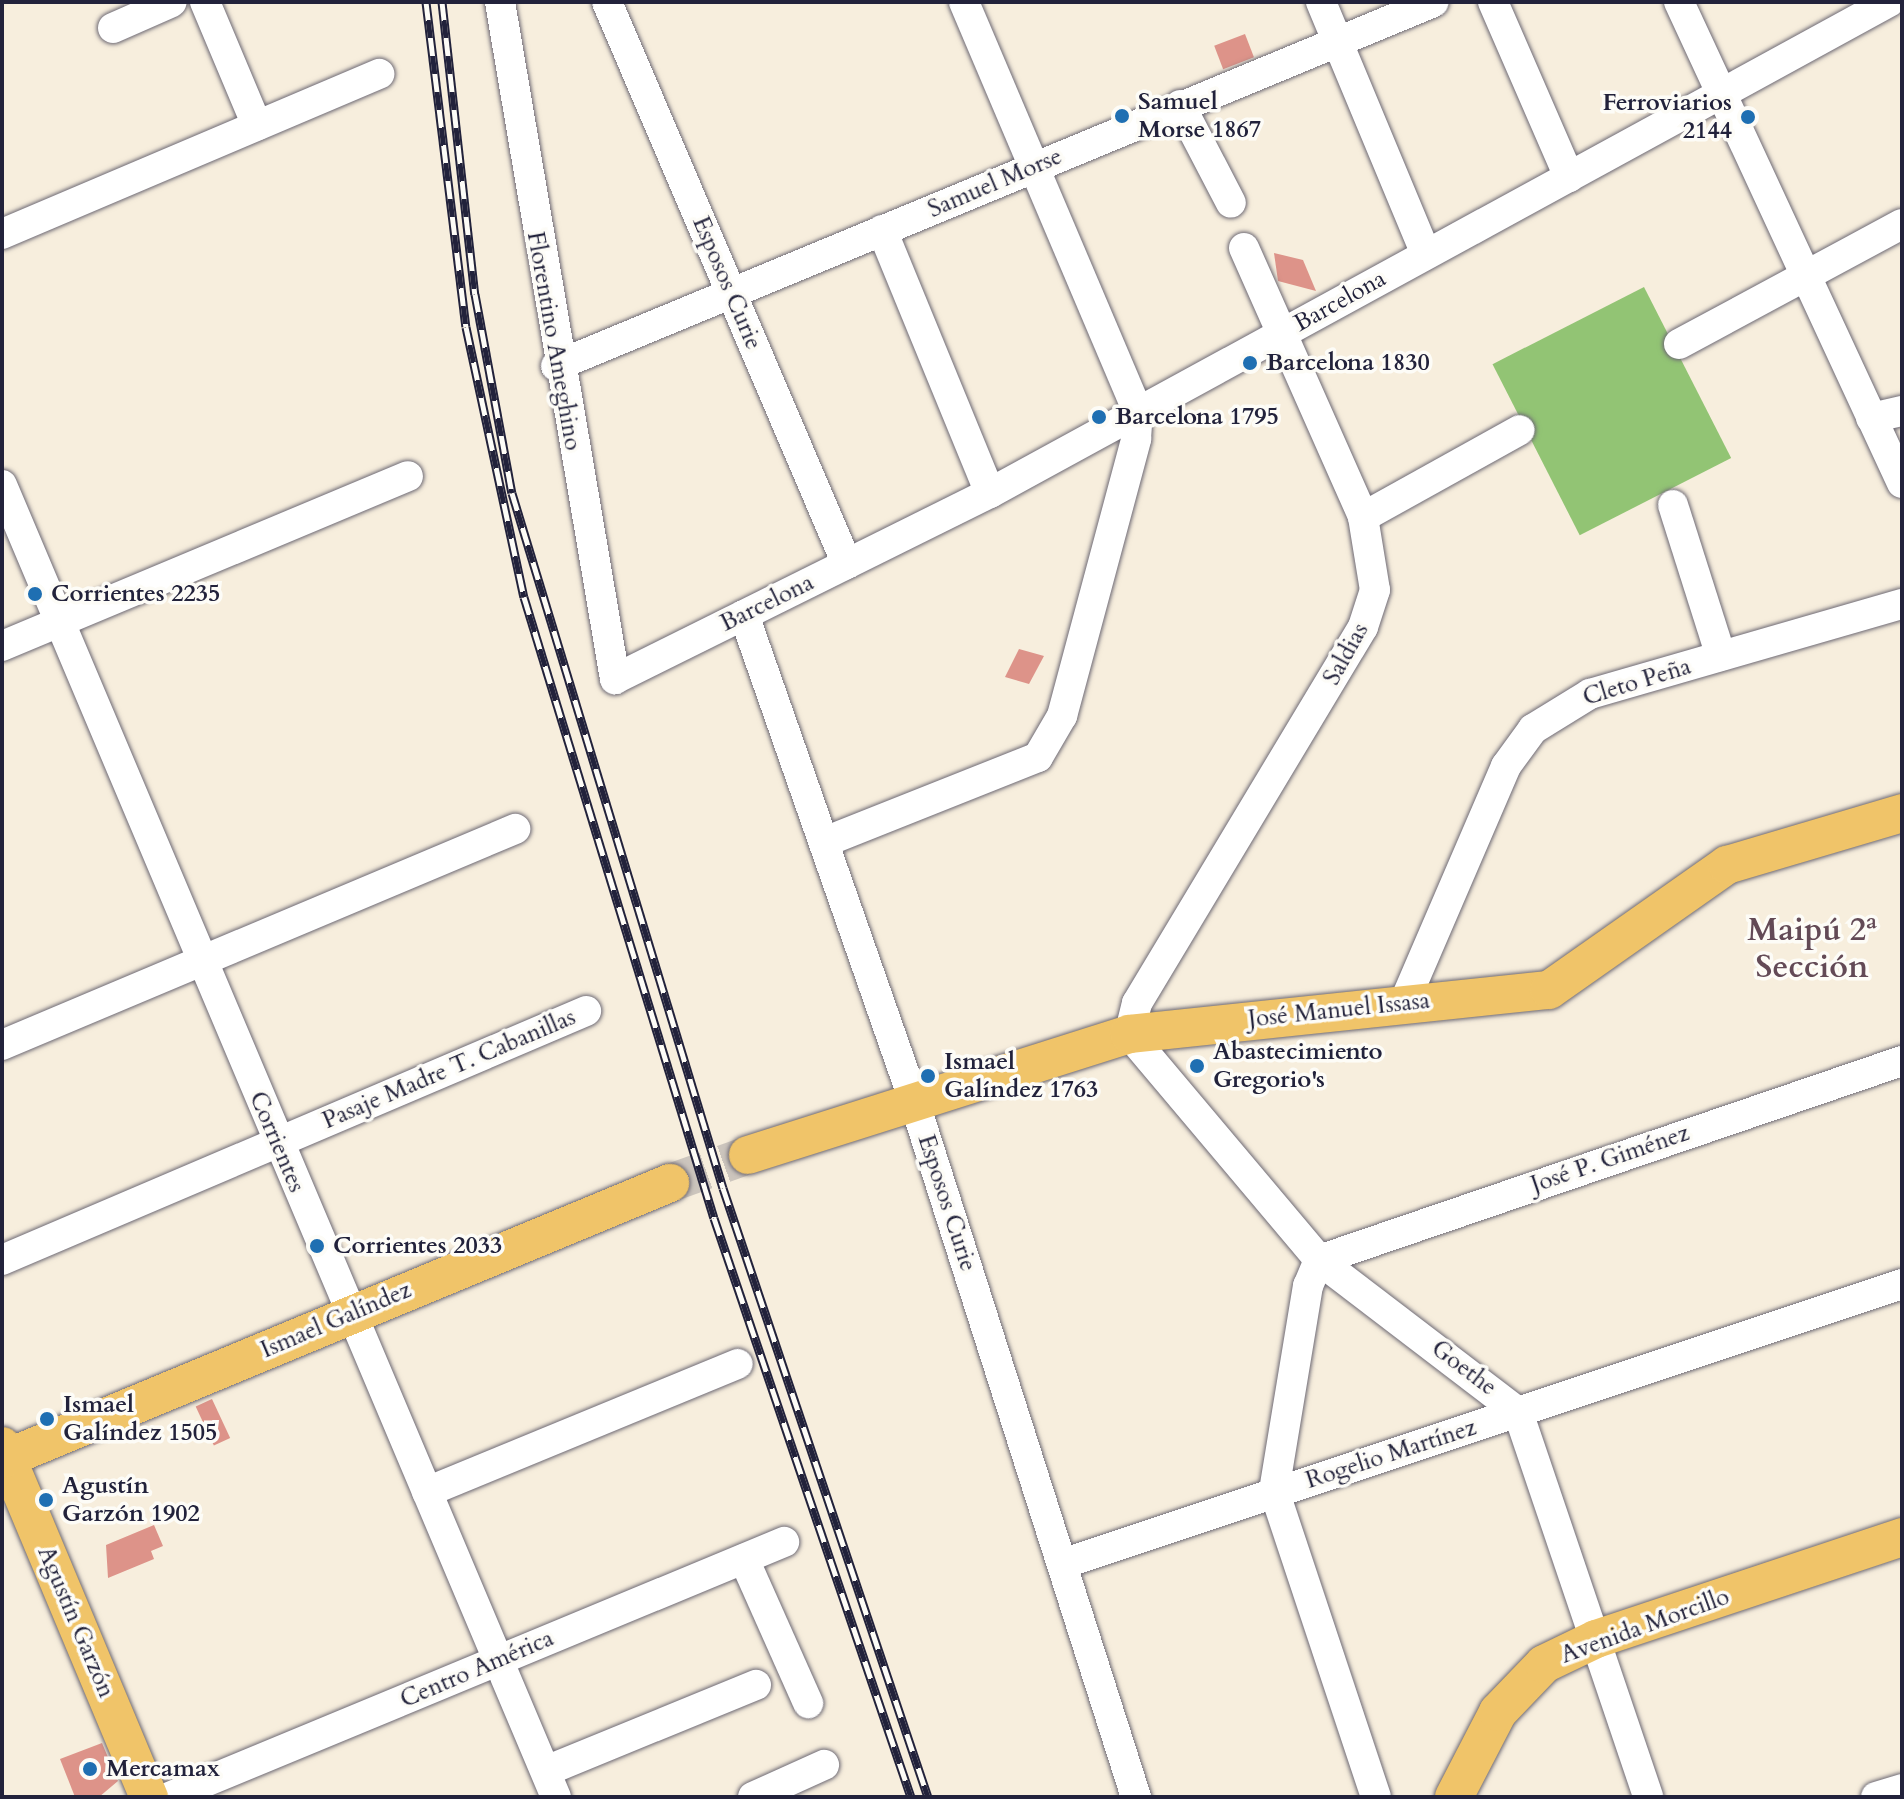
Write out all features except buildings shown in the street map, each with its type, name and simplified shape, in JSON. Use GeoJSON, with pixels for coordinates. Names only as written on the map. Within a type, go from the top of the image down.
{"type":"FeatureCollection","features":[{"type":"Feature","properties":{"kind":"main road","name":"José Manuel Issasa"},"geometry":{"type":"LineString","coordinates":[[748,1155],[1129,1034],[1564,984],[1727,865],[1902,813]]}},
{"type":"Feature","properties":{"kind":"main road","name":"Ismael Galíndez"},"geometry":{"type":"LineString","coordinates":[[4,1455],[670,1183]]}},
{"type":"Feature","properties":{"kind":"main road","name":"Agustín Garzón"},"geometry":{"type":"LineString","coordinates":[[4,1455],[149,1797]]}},
{"type":"Feature","properties":{"kind":"main road","name":"Avenida Morcillo"},"geometry":{"type":"LineString","coordinates":[[1454,1797],[1498,1712],[1529,1674],[1596,1639],[1902,1537]]}},
{"type":"Feature","properties":{"kind":"street"},"geometry":{"type":"LineString","coordinates":[[113,28],[172,2]]}},
{"type":"Feature","properties":{"kind":"street"},"geometry":{"type":"LineString","coordinates":[[205,2],[257,126]]}},
{"type":"Feature","properties":{"kind":"street","name":"Florentino Ameghino"},"geometry":{"type":"LineString","coordinates":[[500,2],[556,366],[615,679]]}},
{"type":"Feature","properties":{"kind":"street","name":"Esposos Curie"},"geometry":{"type":"LineString","coordinates":[[607,2],[847,564]]}},
{"type":"Feature","properties":{"kind":"street"},"geometry":{"type":"LineString","coordinates":[[827,841],[1038,757],[1062,716],[1138,412],[964,2]]}},
{"type":"Feature","properties":{"kind":"street"},"geometry":{"type":"LineString","coordinates":[[1321,2],[1426,254]]}},
{"type":"Feature","properties":{"kind":"street","name":"Samuel Morse"},"geometry":{"type":"LineString","coordinates":[[556,366],[1434,2]]}},
{"type":"Feature","properties":{"kind":"street"},"geometry":{"type":"LineString","coordinates":[[1493,2],[1569,177]]}},
{"type":"Feature","properties":{"kind":"street"},"geometry":{"type":"LineString","coordinates":[[1679,2],[1718,95],[1902,483]]}},
{"type":"Feature","properties":{"kind":"street","name":"Barcelona"},"geometry":{"type":"LineString","coordinates":[[615,679],[990,493],[1889,2]]}},
{"type":"Feature","properties":{"kind":"street"},"geometry":{"type":"LineString","coordinates":[[2,234],[379,74]]}},
{"type":"Feature","properties":{"kind":"street"},"geometry":{"type":"LineString","coordinates":[[1180,105],[1231,203]]}},
{"type":"Feature","properties":{"kind":"street"},"geometry":{"type":"LineString","coordinates":[[1679,344],[1902,224]]}},
{"type":"Feature","properties":{"kind":"street"},"geometry":{"type":"LineString","coordinates":[[882,230],[990,493]]}},
{"type":"Feature","properties":{"kind":"street","name":"Saldias"},"geometry":{"type":"LineString","coordinates":[[1129,1034],[1137,1003],[1363,627],[1375,565],[1363,517],[1279,334],[1244,248]]}},
{"type":"Feature","properties":{"kind":"street"},"geometry":{"type":"LineString","coordinates":[[1871,418],[1902,411]]}},
{"type":"Feature","properties":{"kind":"street"},"geometry":{"type":"LineString","coordinates":[[1363,517],[1520,430]]}},
{"type":"Feature","properties":{"kind":"street"},"geometry":{"type":"LineString","coordinates":[[2,646],[408,476]]}},
{"type":"Feature","properties":{"kind":"street","name":"Corrientes"},"geometry":{"type":"LineString","coordinates":[[2,485],[57,623],[551,1784]]}},
{"type":"Feature","properties":{"kind":"street"},"geometry":{"type":"LineString","coordinates":[[1673,505],[1721,656]]}},
{"type":"Feature","properties":{"kind":"street","name":"Cleto Peña"},"geometry":{"type":"LineString","coordinates":[[1404,1003],[1506,766],[1533,729],[1590,694],[1902,604]]}},
{"type":"Feature","properties":{"kind":"street","name":"Esposos Curie"},"geometry":{"type":"LineString","coordinates":[[744,615],[827,841],[914,1101],[1136,1797]]}},
{"type":"Feature","properties":{"kind":"street"},"geometry":{"type":"LineString","coordinates":[[2,1045],[515,829]]}},
{"type":"Feature","properties":{"kind":"street","name":"Pasaje Madre T. Cabanillas"},"geometry":{"type":"LineString","coordinates":[[2,1260],[586,1011]]}},
{"type":"Feature","properties":{"kind":"street","name":"Goethe"},"geometry":{"type":"LineString","coordinates":[[1129,1034],[1319,1260],[1518,1412],[1648,1797]]}},
{"type":"Feature","properties":{"kind":"street","name":"José P. Giménez"},"geometry":{"type":"LineString","coordinates":[[1319,1260],[1902,1061]]}},
{"type":"Feature","properties":{"kind":"street"},"geometry":{"type":"LineString","coordinates":[[1319,1260],[1308,1286],[1274,1491],[1376,1797]]}},
{"type":"Feature","properties":{"kind":"street","name":"Rogelio Martínez"},"geometry":{"type":"LineString","coordinates":[[1062,1564],[1902,1284]]}},
{"type":"Feature","properties":{"kind":"street"},"geometry":{"type":"LineString","coordinates":[[427,1492],[738,1364]]}},
{"type":"Feature","properties":{"kind":"street","name":"Centro América"},"geometry":{"type":"LineString","coordinates":[[169,1797],[784,1542]]}},
{"type":"Feature","properties":{"kind":"street"},"geometry":{"type":"LineString","coordinates":[[744,1559],[808,1703]]}},
{"type":"Feature","properties":{"kind":"street"},"geometry":{"type":"LineString","coordinates":[[551,1784],[756,1685]]}},
{"type":"Feature","properties":{"kind":"street"},"geometry":{"type":"LineString","coordinates":[[753,1797],[824,1765]]}},
{"type":"Feature","properties":{"kind":"street"},"geometry":{"type":"LineString","coordinates":[[1876,1797],[1902,1789]]}},
{"type":"Feature","properties":{"kind":"green space"},"geometry":{"type":"Polygon","coordinates":[[[1644,287],[1731,458],[1580,535],[1493,364],[1644,287]]]}},
{"type":"Feature","properties":{"kind":"tunnel"},"geometry":{"type":"LineString","coordinates":[[670,1183],[748,1155]]}},
{"type":"Feature","properties":{"kind":"railway"},"geometry":{"type":"LineString","coordinates":[[426,2],[466,327],[524,597],[714,1218],[911,1797]]}},
{"type":"Feature","properties":{"kind":"railway"},"geometry":{"type":"LineString","coordinates":[[442,2],[475,294],[512,493],[723,1188],[928,1797]]}},
{"type":"Feature","properties":{"kind":"place","name":"Samuel Morse 1867"},"geometry":{"type":"Point","coordinates":[1122,116]}},
{"type":"Feature","properties":{"kind":"place","name":"Ferroviarios 2144"},"geometry":{"type":"Point","coordinates":[1748,117]}},
{"type":"Feature","properties":{"kind":"place","name":"Barcelona 1830"},"geometry":{"type":"Point","coordinates":[1250,363]}},
{"type":"Feature","properties":{"kind":"place","name":"Barcelona 1795"},"geometry":{"type":"Point","coordinates":[1099,417]}},
{"type":"Feature","properties":{"kind":"place","name":"Corrientes 2235"},"geometry":{"type":"Point","coordinates":[35,594]}},
{"type":"Feature","properties":{"kind":"place","name":"Abastecimiento Gregorio's"},"geometry":{"type":"Point","coordinates":[1197,1066]}},
{"type":"Feature","properties":{"kind":"place","name":"Ismael Galíndez 1763"},"geometry":{"type":"Point","coordinates":[928,1076]}},
{"type":"Feature","properties":{"kind":"place","name":"Corrientes 2033"},"geometry":{"type":"Point","coordinates":[317,1246]}},
{"type":"Feature","properties":{"kind":"place","name":"Ismael Galíndez 1505"},"geometry":{"type":"Point","coordinates":[47,1419]}},
{"type":"Feature","properties":{"kind":"place","name":"Agustín Garzón 1902"},"geometry":{"type":"Point","coordinates":[46,1500]}},
{"type":"Feature","properties":{"kind":"place","name":"Mercamax"},"geometry":{"type":"Point","coordinates":[90,1769]}},
{"type":"Feature","properties":{"kind":"district","name":"Maipú 2ª Sección"},"geometry":{"type":"Point","coordinates":[1812,950]}}]}
